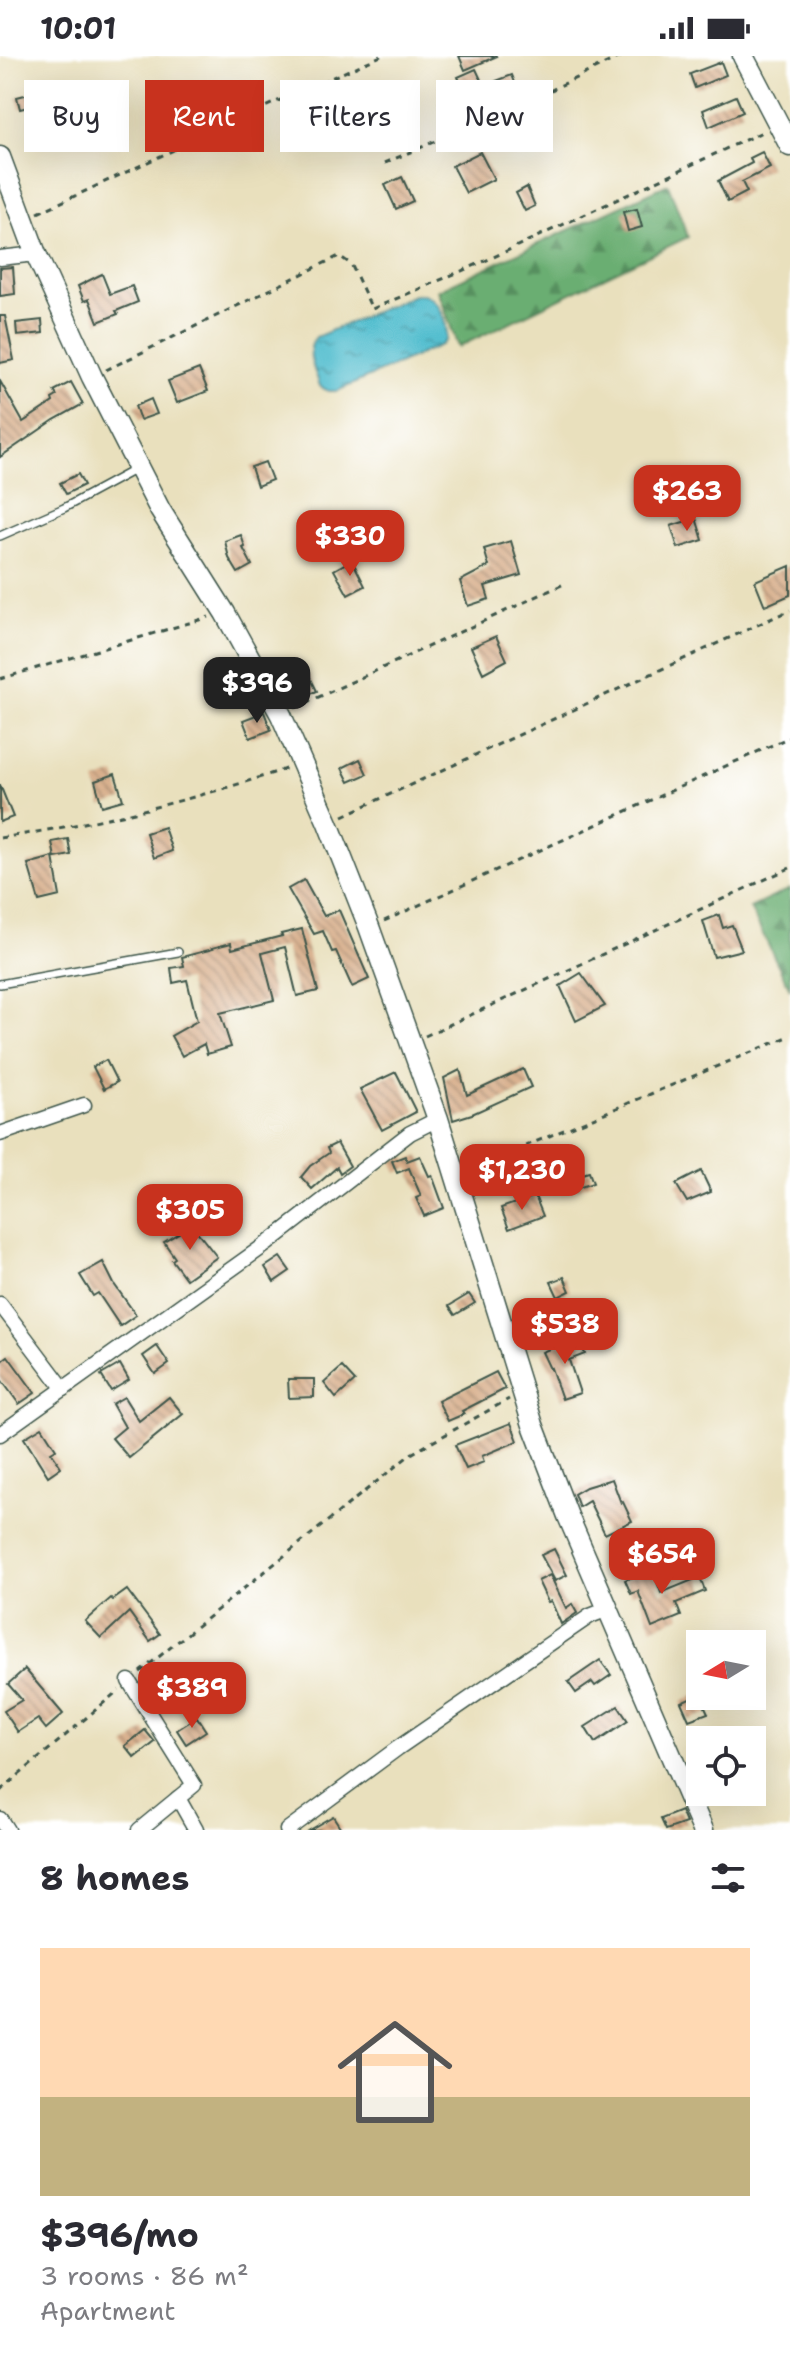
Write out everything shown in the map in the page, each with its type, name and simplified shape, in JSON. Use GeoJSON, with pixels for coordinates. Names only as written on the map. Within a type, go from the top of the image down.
{"type":"FeatureCollection","features":[{"type":"Feature","properties":{"kind":"street"},"geometry":{"type":"LineString","coordinates":[[743,56],[790,146]]}},
{"type":"Feature","properties":{"kind":"street"},"geometry":{"type":"LineString","coordinates":[[0,157],[36,254],[92,377],[160,510],[225,613],[281,715],[328,823],[438,1119],[523,1392],[568,1516],[703,1830]]}},
{"type":"Feature","properties":{"kind":"street"},"geometry":{"type":"LineString","coordinates":[[0,258],[36,254]]}},
{"type":"Feature","properties":{"kind":"street"},"geometry":{"type":"LineString","coordinates":[[0,1134],[84,1105]]}},
{"type":"Feature","properties":{"kind":"street"},"geometry":{"type":"LineString","coordinates":[[0,1434],[268,1243],[410,1133],[438,1119]]}},
{"type":"Feature","properties":{"kind":"street"},"geometry":{"type":"LineString","coordinates":[[0,1304],[64,1389]]}},
{"type":"Feature","properties":{"kind":"street"},"geometry":{"type":"LineString","coordinates":[[287,1830],[398,1748],[590,1616],[608,1609]]}},
{"type":"Feature","properties":{"kind":"street"},"geometry":{"type":"LineString","coordinates":[[129,1681],[194,1785],[139,1830]]}},
{"type":"Feature","properties":{"kind":"street"},"geometry":{"type":"LineString","coordinates":[[178,1798],[196,1830]]}},
{"type":"Feature","properties":{"kind":"street"},"geometry":{"type":"LineString","coordinates":[[0,1819],[7,1830]]}},
{"type":"Feature","properties":{"kind":"lane"},"geometry":{"type":"LineString","coordinates":[[0,536],[64,508],[138,468]]}},
{"type":"Feature","properties":{"kind":"lane"},"geometry":{"type":"LineString","coordinates":[[0,984],[178,952]]}},
{"type":"Feature","properties":{"kind":"path"},"geometry":{"type":"LineString","coordinates":[[23,220],[219,127],[381,56]]}},
{"type":"Feature","properties":{"kind":"path"},"geometry":{"type":"LineString","coordinates":[[385,163],[537,97],[621,56]]}},
{"type":"Feature","properties":{"kind":"path"},"geometry":{"type":"LineString","coordinates":[[92,377],[339,256],[351,264],[372,309],[485,261],[778,124]]}},
{"type":"Feature","properties":{"kind":"path"},"geometry":{"type":"LineString","coordinates":[[281,715],[564,584]]}},
{"type":"Feature","properties":{"kind":"path"},"geometry":{"type":"LineString","coordinates":[[328,823],[790,610]]}},
{"type":"Feature","properties":{"kind":"path"},"geometry":{"type":"LineString","coordinates":[[0,679],[225,613]]}},
{"type":"Feature","properties":{"kind":"path"},"geometry":{"type":"LineString","coordinates":[[369,927],[790,737]]}},
{"type":"Feature","properties":{"kind":"path"},"geometry":{"type":"LineString","coordinates":[[0,838],[232,787],[302,763]]}},
{"type":"Feature","properties":{"kind":"path"},"geometry":{"type":"LineString","coordinates":[[411,1043],[790,868]]}},
{"type":"Feature","properties":{"kind":"path"},"geometry":{"type":"LineString","coordinates":[[455,1175],[790,1036]]}},
{"type":"Feature","properties":{"kind":"path"},"geometry":{"type":"LineString","coordinates":[[0,1791],[129,1681],[411,1454],[523,1392]]}},
{"type":"Feature","properties":{"kind":"green space"},"geometry":{"type":"Polygon","coordinates":[[[668,184],[688,237],[458,347],[438,290],[668,184]]]}},
{"type":"Feature","properties":{"kind":"green space"},"geometry":{"type":"Polygon","coordinates":[[[790,889],[790,989],[750,908],[790,889]]]}},
{"type":"Feature","properties":{"kind":"water"},"geometry":{"type":"Polygon","coordinates":[[[423,294],[434,301],[444,320],[447,334],[441,345],[337,391],[328,391],[320,386],[311,355],[316,337],[414,295],[423,294]]]}},
{"type":"Feature","properties":{"kind":"building"},"geometry":{"type":"Polygon","coordinates":[[[459,56],[497,56],[465,70],[459,56]]]}},
{"type":"Feature","properties":{"kind":"building"},"geometry":{"type":"Polygon","coordinates":[[[721,62],[726,75],[695,88],[690,74],[721,62]]]}},
{"type":"Feature","properties":{"kind":"building"},"geometry":{"type":"Polygon","coordinates":[[[476,69],[481,80],[459,80],[458,77],[476,69]]]}},
{"type":"Feature","properties":{"kind":"building"},"geometry":{"type":"Polygon","coordinates":[[[24,95],[24,108],[20,109],[17,97],[24,95]]]}},
{"type":"Feature","properties":{"kind":"building"},"geometry":{"type":"Polygon","coordinates":[[[736,96],[743,112],[709,127],[703,110],[736,96]]]}},
{"type":"Feature","properties":{"kind":"building"},"geometry":{"type":"Polygon","coordinates":[[[480,152],[494,179],[466,193],[452,166],[480,152]]]}},
{"type":"Feature","properties":{"kind":"building"},"geometry":{"type":"Polygon","coordinates":[[[762,152],[770,168],[742,182],[747,192],[728,202],[718,181],[752,163],[750,158],[762,152]]]}},
{"type":"Feature","properties":{"kind":"building"},"geometry":{"type":"Polygon","coordinates":[[[402,177],[413,201],[396,209],[385,185],[402,177]]]}},
{"type":"Feature","properties":{"kind":"building"},"geometry":{"type":"Polygon","coordinates":[[[527,187],[535,206],[525,211],[516,193],[527,187]]]}},
{"type":"Feature","properties":{"kind":"building"},"geometry":{"type":"Polygon","coordinates":[[[637,209],[642,227],[628,231],[623,212],[637,209]]]}},
{"type":"Feature","properties":{"kind":"building"},"geometry":{"type":"Polygon","coordinates":[[[13,267],[15,294],[0,296],[0,268],[13,267]]]}},
{"type":"Feature","properties":{"kind":"building"},"geometry":{"type":"Polygon","coordinates":[[[102,274],[110,294],[132,286],[138,302],[98,322],[89,299],[84,301],[78,286],[102,274]]]}},
{"type":"Feature","properties":{"kind":"building"},"geometry":{"type":"Polygon","coordinates":[[[0,316],[5,316],[14,360],[0,363],[0,316]]]}},
{"type":"Feature","properties":{"kind":"building"},"geometry":{"type":"Polygon","coordinates":[[[42,320],[43,333],[17,336],[16,323],[42,320]]]}},
{"type":"Feature","properties":{"kind":"building"},"geometry":{"type":"Polygon","coordinates":[[[199,369],[208,391],[177,403],[168,381],[199,369]]]}},
{"type":"Feature","properties":{"kind":"building"},"geometry":{"type":"Polygon","coordinates":[[[0,381],[23,422],[53,402],[52,399],[57,396],[54,391],[71,382],[83,404],[0,457],[0,381]]]}},
{"type":"Feature","properties":{"kind":"building"},"geometry":{"type":"Polygon","coordinates":[[[151,399],[157,414],[140,420],[135,406],[151,399]]]}},
{"type":"Feature","properties":{"kind":"building"},"geometry":{"type":"Polygon","coordinates":[[[265,462],[272,480],[257,486],[251,467],[265,462]]]}},
{"type":"Feature","properties":{"kind":"building"},"geometry":{"type":"Polygon","coordinates":[[[78,474],[84,485],[66,494],[60,483],[78,474]]]}},
{"type":"Feature","properties":{"kind":"building"},"geometry":{"type":"Polygon","coordinates":[[[696,518],[703,540],[678,548],[671,526],[696,518]]]}},
{"type":"Feature","properties":{"kind":"building"},"geometry":{"type":"Polygon","coordinates":[[[241,535],[243,548],[252,565],[238,573],[229,558],[225,541],[241,535]]]}},
{"type":"Feature","properties":{"kind":"building"},"geometry":{"type":"Polygon","coordinates":[[[511,541],[521,575],[485,586],[489,599],[468,606],[460,581],[489,566],[484,549],[511,541]]]}},
{"type":"Feature","properties":{"kind":"building"},"geometry":{"type":"Polygon","coordinates":[[[352,560],[365,586],[348,595],[334,570],[352,560]]]}},
{"type":"Feature","properties":{"kind":"building"},"geometry":{"type":"Polygon","coordinates":[[[790,566],[790,595],[765,606],[755,581],[790,566]]]}},
{"type":"Feature","properties":{"kind":"building"},"geometry":{"type":"Polygon","coordinates":[[[496,636],[507,660],[483,673],[471,647],[496,636]]]}},
{"type":"Feature","properties":{"kind":"building"},"geometry":{"type":"Polygon","coordinates":[[[309,675],[317,691],[300,699],[292,683],[309,675]]]}},
{"type":"Feature","properties":{"kind":"building"},"geometry":{"type":"Polygon","coordinates":[[[264,712],[271,730],[250,738],[243,720],[264,712]]]}},
{"type":"Feature","properties":{"kind":"building"},"geometry":{"type":"Polygon","coordinates":[[[360,759],[367,774],[349,782],[342,768],[360,759]]]}},
{"type":"Feature","properties":{"kind":"building"},"geometry":{"type":"Polygon","coordinates":[[[115,774],[123,800],[102,806],[95,781],[115,774]]]}},
{"type":"Feature","properties":{"kind":"building"},"geometry":{"type":"Polygon","coordinates":[[[0,785],[13,817],[0,822],[0,785]]]}},
{"type":"Feature","properties":{"kind":"building"},"geometry":{"type":"Polygon","coordinates":[[[164,827],[172,851],[154,858],[146,833],[164,827]]]}},
{"type":"Feature","properties":{"kind":"building"},"geometry":{"type":"Polygon","coordinates":[[[68,839],[71,855],[55,858],[52,842],[68,839]]]}},
{"type":"Feature","properties":{"kind":"building"},"geometry":{"type":"Polygon","coordinates":[[[53,857],[60,896],[39,901],[28,864],[53,857]]]}},
{"type":"Feature","properties":{"kind":"building"},"geometry":{"type":"Polygon","coordinates":[[[304,880],[324,916],[339,910],[369,979],[352,987],[323,931],[314,934],[288,889],[304,880]]]}},
{"type":"Feature","properties":{"kind":"building"},"geometry":{"type":"Polygon","coordinates":[[[719,915],[723,928],[732,925],[742,950],[714,957],[703,921],[719,915]]]}},
{"type":"Feature","properties":{"kind":"building"},"geometry":{"type":"Polygon","coordinates":[[[302,929],[318,991],[297,996],[285,947],[262,953],[274,1000],[220,1013],[231,1047],[207,1054],[204,1044],[182,1056],[171,1036],[197,1021],[187,980],[173,983],[171,968],[184,966],[182,957],[212,948],[231,943],[232,949],[302,929]]]}},
{"type":"Feature","properties":{"kind":"building"},"geometry":{"type":"Polygon","coordinates":[[[581,973],[605,1006],[576,1021],[560,986],[581,973]]]}},
{"type":"Feature","properties":{"kind":"building"},"geometry":{"type":"Polygon","coordinates":[[[106,1060],[117,1082],[104,1089],[93,1067],[106,1060]]]}},
{"type":"Feature","properties":{"kind":"building"},"geometry":{"type":"Polygon","coordinates":[[[523,1069],[531,1087],[453,1120],[444,1078],[460,1070],[467,1095],[523,1069]]]}},
{"type":"Feature","properties":{"kind":"building"},"geometry":{"type":"Polygon","coordinates":[[[396,1072],[416,1112],[382,1130],[360,1089],[396,1072]]]}},
{"type":"Feature","properties":{"kind":"building"},"geometry":{"type":"Polygon","coordinates":[[[337,1143],[350,1166],[340,1173],[337,1167],[312,1189],[301,1177],[310,1166],[329,1153],[327,1148],[337,1143]]]}},
{"type":"Feature","properties":{"kind":"building"},"geometry":{"type":"Polygon","coordinates":[[[405,1156],[407,1161],[420,1156],[429,1176],[432,1175],[444,1208],[424,1216],[416,1198],[421,1196],[409,1168],[397,1173],[392,1161],[405,1156]]]}},
{"type":"Feature","properties":{"kind":"building"},"geometry":{"type":"Polygon","coordinates":[[[701,1171],[711,1192],[687,1202],[676,1184],[701,1171]]]}},
{"type":"Feature","properties":{"kind":"building"},"geometry":{"type":"Polygon","coordinates":[[[589,1172],[593,1183],[572,1190],[568,1178],[589,1172]]]}},
{"type":"Feature","properties":{"kind":"building"},"geometry":{"type":"Polygon","coordinates":[[[535,1196],[543,1216],[509,1229],[501,1208],[535,1196]]]}},
{"type":"Feature","properties":{"kind":"building"},"geometry":{"type":"Polygon","coordinates":[[[192,1225],[217,1257],[186,1279],[164,1242],[192,1225]]]}},
{"type":"Feature","properties":{"kind":"building"},"geometry":{"type":"Polygon","coordinates":[[[280,1257],[290,1271],[274,1282],[265,1267],[280,1257]]]}},
{"type":"Feature","properties":{"kind":"building"},"geometry":{"type":"Polygon","coordinates":[[[103,1262],[136,1315],[120,1326],[98,1293],[93,1296],[80,1275],[103,1262]]]}},
{"type":"Feature","properties":{"kind":"building"},"geometry":{"type":"Polygon","coordinates":[[[564,1277],[570,1291],[558,1297],[551,1282],[564,1277]]]}},
{"type":"Feature","properties":{"kind":"building"},"geometry":{"type":"Polygon","coordinates":[[[469,1294],[475,1303],[455,1315],[449,1306],[469,1294]]]}},
{"type":"Feature","properties":{"kind":"building"},"geometry":{"type":"Polygon","coordinates":[[[578,1337],[585,1354],[569,1360],[580,1393],[562,1399],[542,1352],[578,1337]]]}},
{"type":"Feature","properties":{"kind":"building"},"geometry":{"type":"Polygon","coordinates":[[[157,1346],[169,1364],[155,1374],[143,1356],[157,1346]]]}},
{"type":"Feature","properties":{"kind":"building"},"geometry":{"type":"Polygon","coordinates":[[[8,1356],[35,1393],[19,1404],[0,1378],[0,1362],[8,1356]]]}},
{"type":"Feature","properties":{"kind":"building"},"geometry":{"type":"Polygon","coordinates":[[[120,1364],[129,1380],[111,1391],[101,1375],[120,1364]]]}},
{"type":"Feature","properties":{"kind":"building"},"geometry":{"type":"Polygon","coordinates":[[[342,1367],[355,1381],[336,1398],[324,1383],[342,1367]]]}},
{"type":"Feature","properties":{"kind":"building"},"geometry":{"type":"Polygon","coordinates":[[[496,1372],[505,1389],[448,1421],[438,1401],[496,1372]]]}},
{"type":"Feature","properties":{"kind":"building"},"geometry":{"type":"Polygon","coordinates":[[[288,1379],[314,1379],[314,1397],[289,1398],[288,1379]]]}},
{"type":"Feature","properties":{"kind":"building"},"geometry":{"type":"Polygon","coordinates":[[[124,1397],[139,1421],[169,1397],[183,1414],[129,1458],[112,1438],[125,1427],[112,1404],[124,1397]]]}},
{"type":"Feature","properties":{"kind":"building"},"geometry":{"type":"Polygon","coordinates":[[[511,1423],[518,1441],[482,1456],[484,1462],[466,1469],[455,1445],[511,1423]]]}},
{"type":"Feature","properties":{"kind":"building"},"geometry":{"type":"Polygon","coordinates":[[[42,1427],[56,1449],[51,1452],[61,1467],[48,1476],[24,1438],[42,1427]]]}},
{"type":"Feature","properties":{"kind":"building"},"geometry":{"type":"Polygon","coordinates":[[[612,1479],[632,1521],[605,1534],[589,1501],[579,1507],[574,1494],[612,1479]]]}},
{"type":"Feature","properties":{"kind":"building"},"geometry":{"type":"Polygon","coordinates":[[[554,1549],[567,1575],[555,1581],[541,1555],[554,1549]]]}},
{"type":"Feature","properties":{"kind":"building"},"geometry":{"type":"Polygon","coordinates":[[[652,1568],[661,1593],[700,1577],[705,1591],[676,1603],[681,1616],[652,1628],[638,1591],[631,1594],[625,1580],[652,1568]]]}},
{"type":"Feature","properties":{"kind":"building"},"geometry":{"type":"Polygon","coordinates":[[[550,1575],[566,1608],[572,1604],[577,1613],[561,1624],[538,1581],[550,1575]]]}},
{"type":"Feature","properties":{"kind":"building"},"geometry":{"type":"Polygon","coordinates":[[[127,1590],[160,1634],[150,1641],[129,1612],[101,1638],[85,1621],[111,1598],[113,1600],[127,1590]]]}},
{"type":"Feature","properties":{"kind":"building"},"geometry":{"type":"Polygon","coordinates":[[[600,1660],[611,1675],[595,1686],[592,1682],[576,1693],[568,1682],[600,1660]]]}},
{"type":"Feature","properties":{"kind":"building"},"geometry":{"type":"Polygon","coordinates":[[[25,1669],[63,1714],[46,1729],[38,1719],[18,1732],[4,1711],[22,1700],[8,1684],[25,1669]]]}},
{"type":"Feature","properties":{"kind":"building"},"geometry":{"type":"Polygon","coordinates":[[[686,1700],[686,1710],[707,1710],[708,1713],[689,1720],[681,1702],[686,1700]]]}},
{"type":"Feature","properties":{"kind":"building"},"geometry":{"type":"Polygon","coordinates":[[[618,1706],[628,1721],[595,1743],[585,1727],[618,1706]]]}},
{"type":"Feature","properties":{"kind":"building"},"geometry":{"type":"Polygon","coordinates":[[[197,1717],[206,1731],[186,1744],[177,1730],[197,1717]]]}},
{"type":"Feature","properties":{"kind":"building"},"geometry":{"type":"Polygon","coordinates":[[[145,1730],[155,1742],[135,1758],[125,1746],[145,1730]]]}},
{"type":"Feature","properties":{"kind":"building"},"geometry":{"type":"Polygon","coordinates":[[[681,1811],[686,1823],[666,1830],[661,1819],[681,1811]]]}},
{"type":"Feature","properties":{"kind":"building"},"geometry":{"type":"Polygon","coordinates":[[[333,1816],[342,1830],[309,1830],[333,1816]]]}}]}
